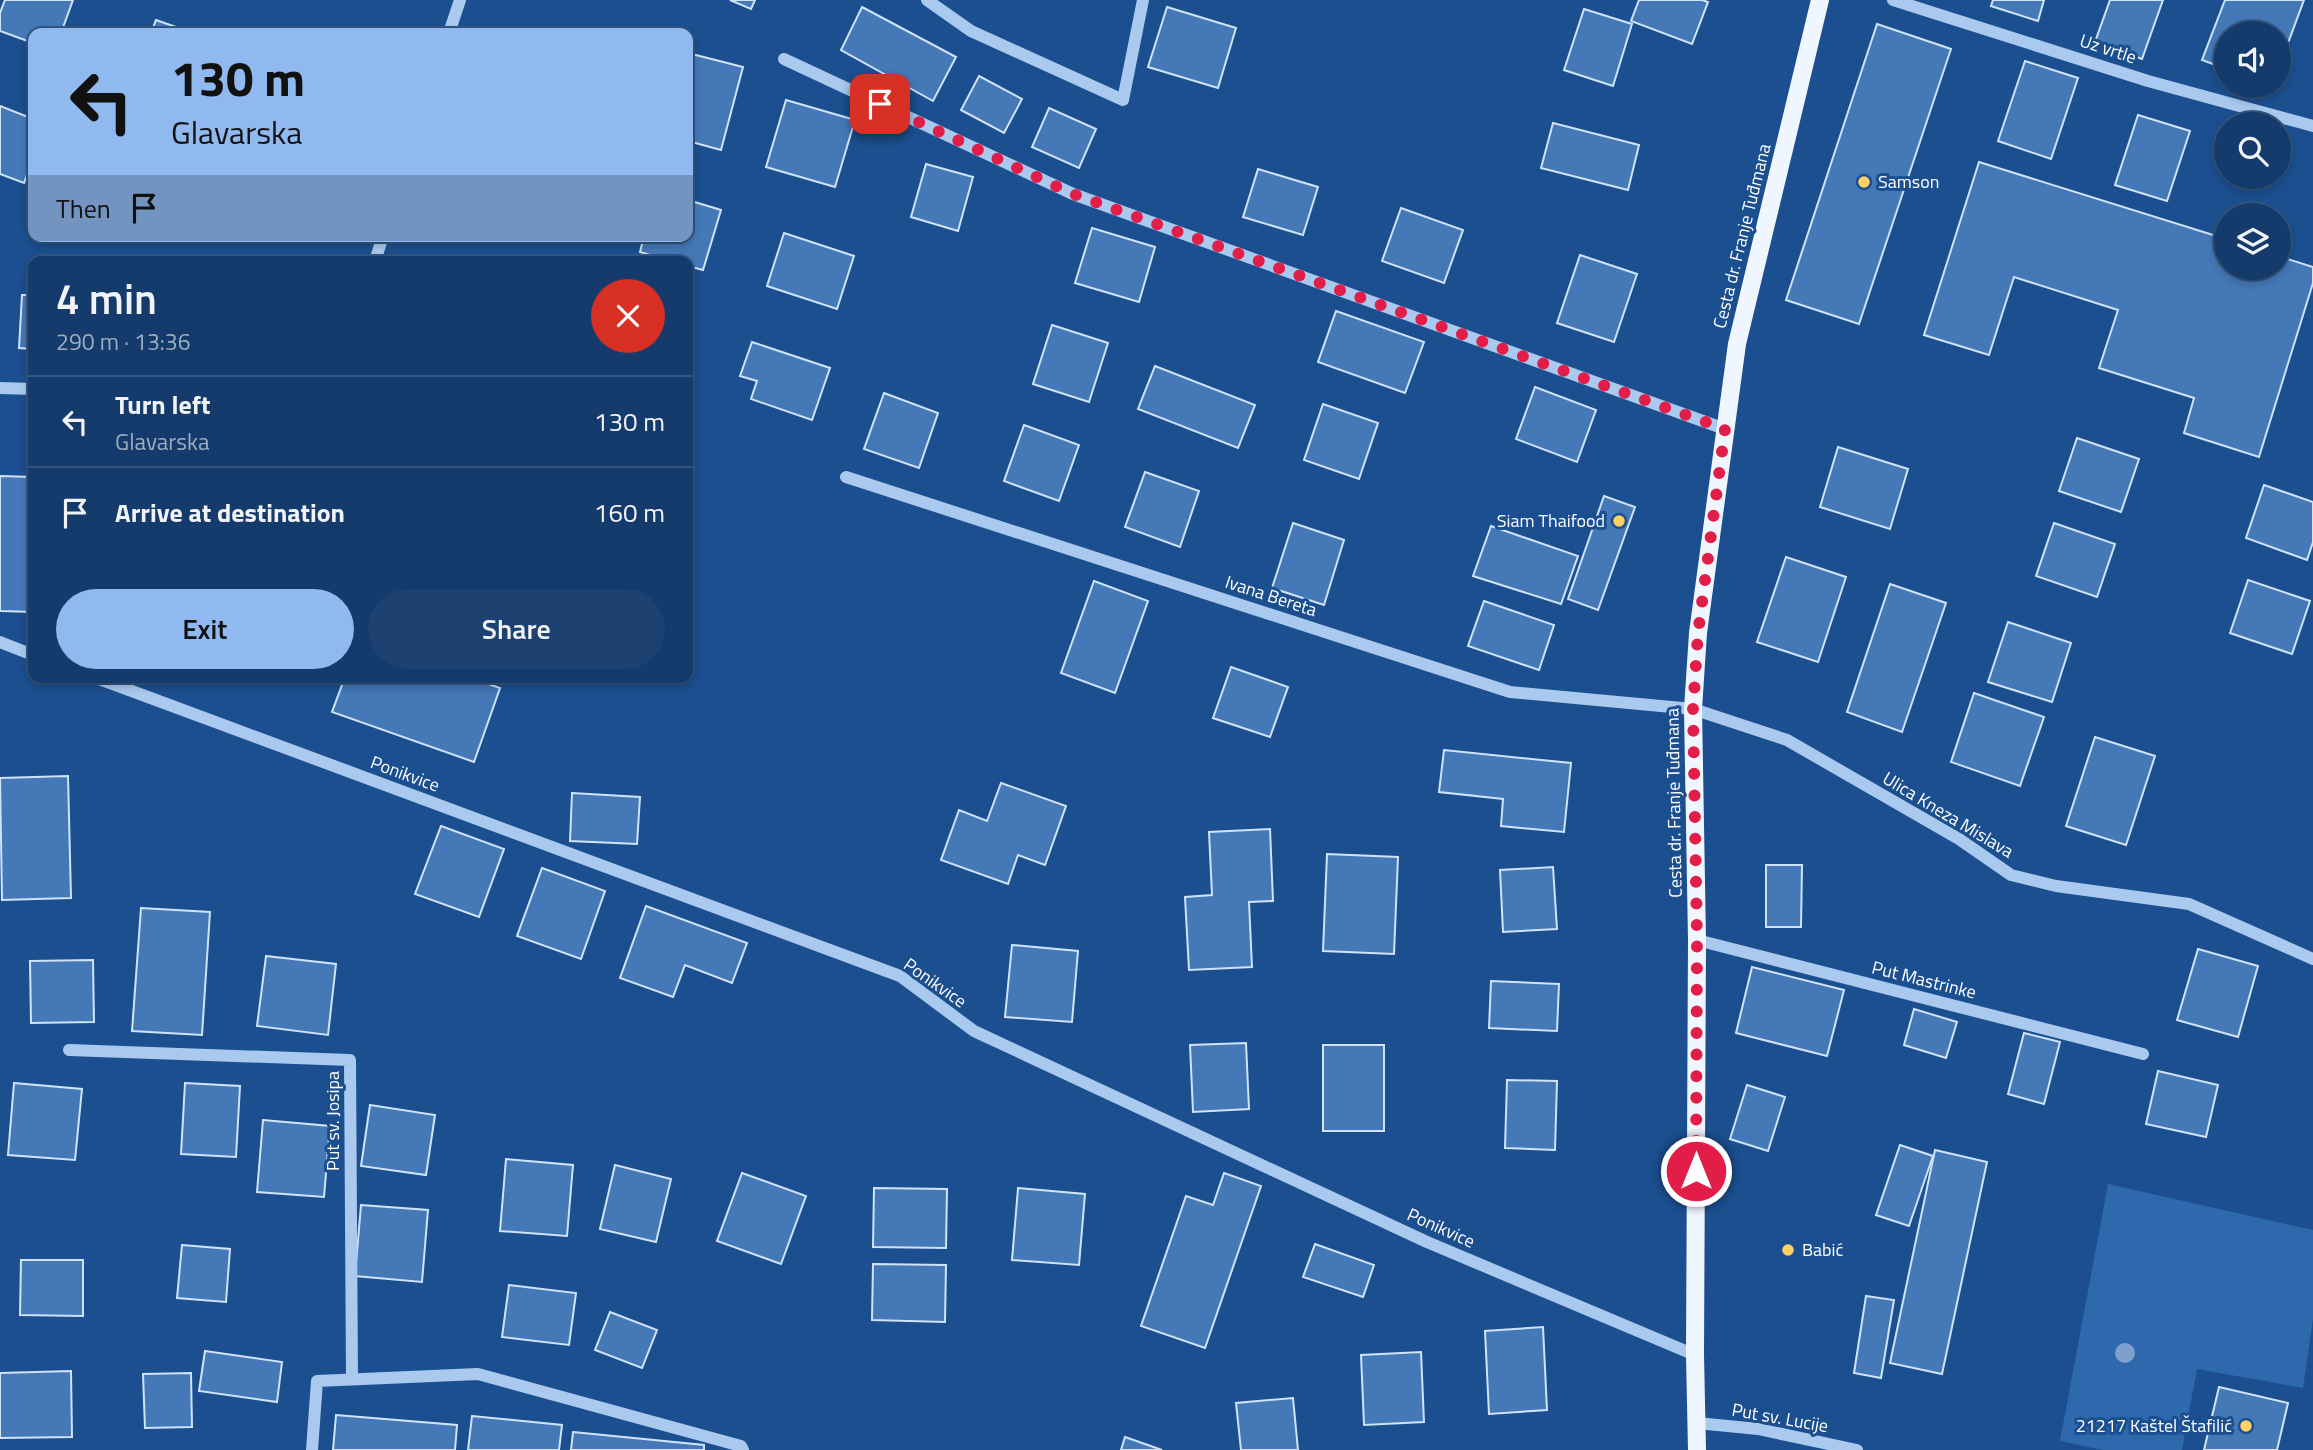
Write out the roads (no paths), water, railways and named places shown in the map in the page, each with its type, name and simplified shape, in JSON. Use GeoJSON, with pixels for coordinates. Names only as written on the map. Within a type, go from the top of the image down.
{"type":"FeatureCollection","features":[{"type":"Feature","properties":{"kind":"main road","name":"Cesta dr. Franje Tuđmana"},"geometry":{"type":"LineString","coordinates":[[1697,1450],[1697,940],[1693,709],[1698,633],[1737,344],[1820,0]]}},
{"type":"Feature","properties":{"kind":"street"},"geometry":{"type":"LineString","coordinates":[[451,28],[460,0]]}},
{"type":"Feature","properties":{"kind":"street"},"geometry":{"type":"LineString","coordinates":[[927,0],[971,31],[1123,100],[1143,0]]}},
{"type":"Feature","properties":{"kind":"street","name":"Uz vrtle"},"geometry":{"type":"LineString","coordinates":[[1893,0],[2148,81],[2313,126]]}},
{"type":"Feature","properties":{"kind":"street"},"geometry":{"type":"LineString","coordinates":[[784,59],[1073,194],[1725,429]]}},
{"type":"Feature","properties":{"kind":"street"},"geometry":{"type":"LineString","coordinates":[[0,388],[28,389]]}},
{"type":"Feature","properties":{"kind":"street","name":"Ivana Bereta"},"geometry":{"type":"LineString","coordinates":[[846,477],[1510,692],[1693,709]]}},
{"type":"Feature","properties":{"kind":"street"},"geometry":{"type":"LineString","coordinates":[[0,642],[28,653]]}},
{"type":"Feature","properties":{"kind":"street","name":"Ponikvice"},"geometry":{"type":"LineString","coordinates":[[110,683],[900,976],[974,1031],[1427,1242],[1695,1355]]}},
{"type":"Feature","properties":{"kind":"street","name":"Ulica Kneza Mislava"},"geometry":{"type":"LineString","coordinates":[[1693,709],[1787,740],[1959,839],[2011,875],[2056,886],[2189,904],[2313,959]]}},
{"type":"Feature","properties":{"kind":"street","name":"Put Mastrinke"},"geometry":{"type":"LineString","coordinates":[[1697,940],[2143,1055]]}},
{"type":"Feature","properties":{"kind":"street","name":"Put sv. Josipa"},"geometry":{"type":"LineString","coordinates":[[69,1050],[350,1060],[352,1379]]}},
{"type":"Feature","properties":{"kind":"street"},"geometry":{"type":"LineString","coordinates":[[312,1450],[317,1381],[478,1374],[741,1446],[743,1450]]}},
{"type":"Feature","properties":{"kind":"street","name":"Put sv. Lucije"},"geometry":{"type":"LineString","coordinates":[[1697,1423],[1758,1429],[1857,1450]]}},
{"type":"Feature","properties":{"kind":"place","name":"Samson"},"geometry":{"type":"Point","coordinates":[1864,182]}},
{"type":"Feature","properties":{"kind":"place","name":"Siam Thaifood"},"geometry":{"type":"Point","coordinates":[1619,521]}},
{"type":"Feature","properties":{"kind":"place","name":"Babić"},"geometry":{"type":"Point","coordinates":[1788,1250]}},
{"type":"Feature","properties":{"kind":"place","name":"21217 Kaštel Štafilić"},"geometry":{"type":"Point","coordinates":[2246,1426]}}]}
